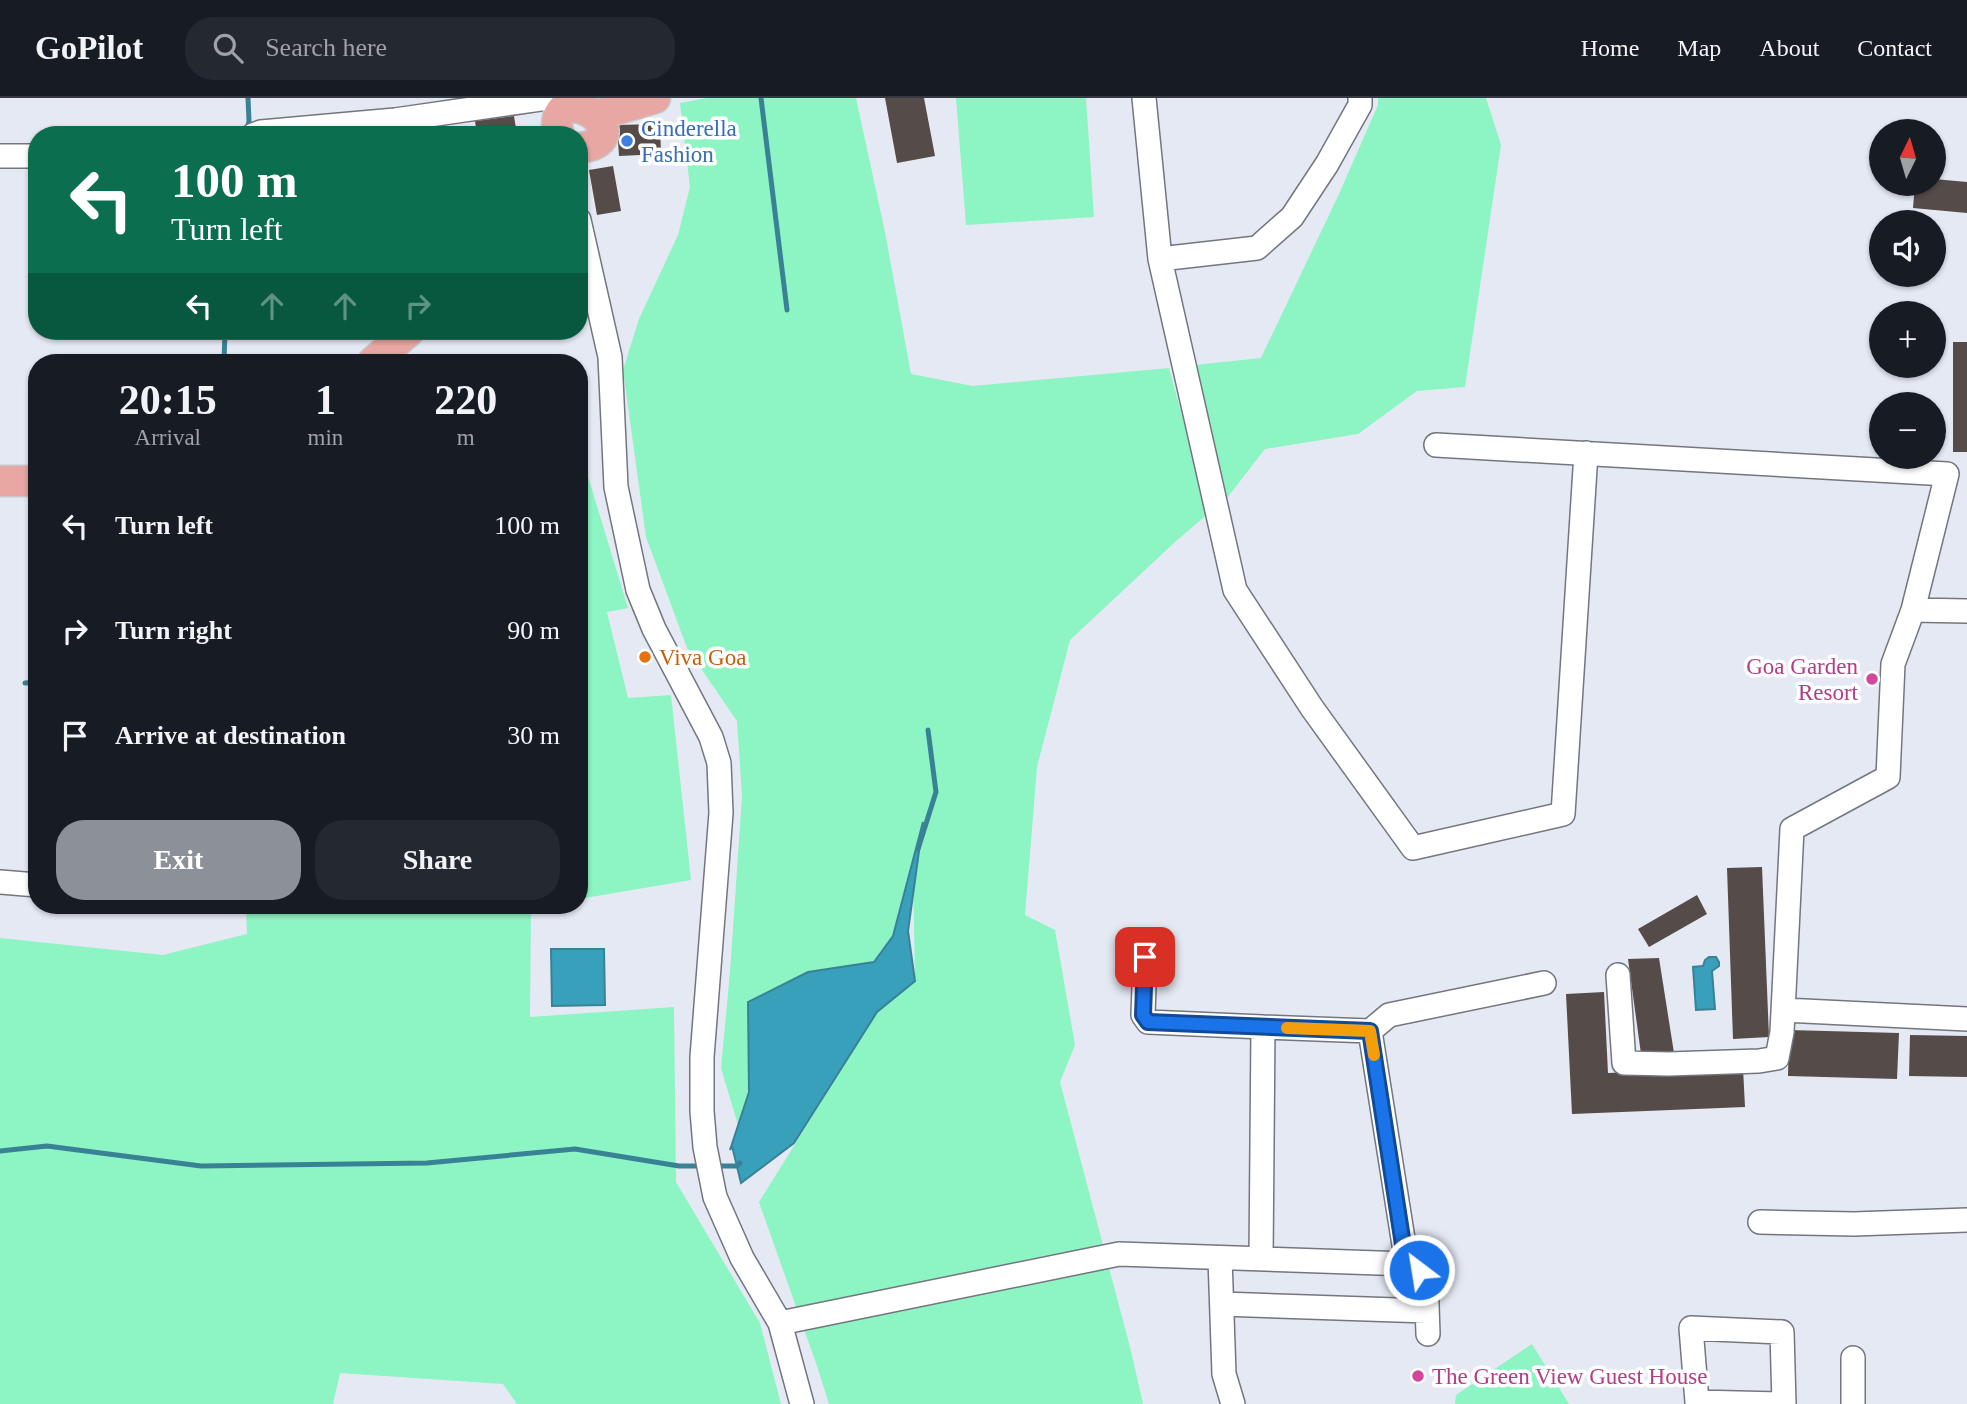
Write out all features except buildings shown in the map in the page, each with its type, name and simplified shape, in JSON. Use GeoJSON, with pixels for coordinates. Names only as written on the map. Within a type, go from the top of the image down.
{"type":"FeatureCollection","features":[{"type":"Feature","properties":{"kind":"main road"},"geometry":{"type":"LineString","coordinates":[[601,114],[655,98]]}},
{"type":"Feature","properties":{"kind":"main road"},"geometry":{"type":"LineString","coordinates":[[558,126],[559,100],[583,102],[597,108],[604,130],[601,137],[588,147]]}},
{"type":"Feature","properties":{"kind":"main road"},"geometry":{"type":"LineString","coordinates":[[382,354],[399,340]]}},
{"type":"Feature","properties":{"kind":"main road"},"geometry":{"type":"LineString","coordinates":[[0,481],[28,481]]}},
{"type":"Feature","properties":{"kind":"street"},"geometry":{"type":"LineString","coordinates":[[1144,98],[1160,259],[1236,590],[1312,708],[1413,848],[1563,814],[1586,453]]}},
{"type":"Feature","properties":{"kind":"street"},"geometry":{"type":"LineString","coordinates":[[1160,259],[1257,248],[1292,217],[1327,164],[1360,105],[1360,98]]}},
{"type":"Feature","properties":{"kind":"street"},"geometry":{"type":"LineString","coordinates":[[328,126],[559,100]]}},
{"type":"Feature","properties":{"kind":"street"},"geometry":{"type":"LineString","coordinates":[[0,156],[28,156]]}},
{"type":"Feature","properties":{"kind":"street"},"geometry":{"type":"LineString","coordinates":[[588,260],[610,357],[616,487],[638,590],[654,629],[711,737],[719,763],[722,813],[702,1057],[705,1147],[715,1197],[742,1258],[780,1322],[802,1404]]}},
{"type":"Feature","properties":{"kind":"street"},"geometry":{"type":"LineString","coordinates":[[1436,445],[1957,475],[1893,664],[1888,777],[1792,829],[1784,1010],[1777,1058],[1669,1064],[1624,1063],[1618,975]]}},
{"type":"Feature","properties":{"kind":"street"},"geometry":{"type":"LineString","coordinates":[[1913,610],[1967,611]]}},
{"type":"Feature","properties":{"kind":"street"},"geometry":{"type":"LineString","coordinates":[[0,882],[28,884]]}},
{"type":"Feature","properties":{"kind":"street"},"geometry":{"type":"LineString","coordinates":[[1145,957],[1143,1015],[1148,1022],[1370,1031],[1389,1014],[1544,982]]}},
{"type":"Feature","properties":{"kind":"street"},"geometry":{"type":"LineString","coordinates":[[1784,1010],[1967,1018]]}},
{"type":"Feature","properties":{"kind":"street"},"geometry":{"type":"LineString","coordinates":[[1261,1259],[1263,1027]]}},
{"type":"Feature","properties":{"kind":"street"},"geometry":{"type":"LineString","coordinates":[[1370,1031],[1406,1264]]}},
{"type":"Feature","properties":{"kind":"street"},"geometry":{"type":"LineString","coordinates":[[1760,1222],[1854,1224],[1967,1220]]}},
{"type":"Feature","properties":{"kind":"street"},"geometry":{"type":"LineString","coordinates":[[780,1322],[1119,1254],[1406,1264],[1426,1277],[1427,1322],[1222,1304]]}},
{"type":"Feature","properties":{"kind":"street"},"geometry":{"type":"LineString","coordinates":[[1220,1258],[1224,1374],[1233,1404]]}},
{"type":"Feature","properties":{"kind":"street"},"geometry":{"type":"LineString","coordinates":[[1691,1328],[1782,1332],[1782,1404],[1697,1402],[1691,1328]]}},
{"type":"Feature","properties":{"kind":"street"},"geometry":{"type":"LineString","coordinates":[[1853,1358],[1853,1404]]}},
{"type":"Feature","properties":{"kind":"green space"},"geometry":{"type":"Polygon","coordinates":[[[707,98],[856,98],[885,232],[911,374],[973,386],[1169,368],[1209,513],[1070,640],[1037,767],[1025,915],[1055,930],[1075,1045],[1060,1082],[1143,1404],[829,1404],[759,1202],[877,1012],[915,981],[913,869],[893,936],[874,962],[808,972],[748,1002],[749,1092],[738,1125],[721,1068],[742,796],[737,721],[687,648],[646,537],[623,370],[639,319],[678,235],[690,187],[680,103],[707,98]]]}},
{"type":"Feature","properties":{"kind":"green space"},"geometry":{"type":"Polygon","coordinates":[[[956,98],[1086,98],[1094,217],[966,225],[956,98]]]}},
{"type":"Feature","properties":{"kind":"green space"},"geometry":{"type":"Polygon","coordinates":[[[1378,98],[1486,98],[1501,145],[1465,387],[1417,391],[1358,434],[1265,449],[1227,498],[1195,365],[1261,358],[1339,194],[1378,105],[1378,98]]]}},
{"type":"Feature","properties":{"kind":"green space"},"geometry":{"type":"Polygon","coordinates":[[[588,477],[628,608],[607,612],[628,698],[671,695],[691,880],[588,897],[588,477]]]}},
{"type":"Feature","properties":{"kind":"green space"},"geometry":{"type":"Polygon","coordinates":[[[246,914],[531,914],[530,1017],[674,1007],[676,1182],[760,1323],[781,1404],[517,1404],[503,1384],[340,1373],[333,1404],[0,1404],[0,938],[163,955],[247,934],[246,914]]]}},
{"type":"Feature","properties":{"kind":"green space"},"geometry":{"type":"Polygon","coordinates":[[[1532,1344],[1569,1404],[1455,1404],[1456,1395],[1532,1344]]]}},
{"type":"Feature","properties":{"kind":"water"},"geometry":{"type":"Polygon","coordinates":[[[923,822],[908,931],[915,981],[877,1012],[794,1143],[741,1183],[732,1146],[730,1150],[749,1092],[748,1002],[808,972],[874,962],[893,936],[923,822]]]}},
{"type":"Feature","properties":{"kind":"water"},"geometry":{"type":"Polygon","coordinates":[[[551,949],[604,949],[605,1005],[552,1006],[551,949]]]}},
{"type":"Feature","properties":{"kind":"water"},"geometry":{"type":"Polygon","coordinates":[[[1709,957],[1716,957],[1719,962],[1719,966],[1712,971],[1715,1009],[1696,1010],[1693,967],[1703,966],[1709,957]]]}},
{"type":"Feature","properties":{"kind":"waterway"},"geometry":{"type":"LineString","coordinates":[[248,98],[248,126]]}},
{"type":"Feature","properties":{"kind":"waterway"},"geometry":{"type":"LineString","coordinates":[[761,98],[787,310]]}},
{"type":"Feature","properties":{"kind":"waterway"},"geometry":{"type":"LineString","coordinates":[[224,354],[225,340]]}},
{"type":"Feature","properties":{"kind":"waterway"},"geometry":{"type":"LineString","coordinates":[[918,849],[936,792],[928,730]]}},
{"type":"Feature","properties":{"kind":"waterway"},"geometry":{"type":"LineString","coordinates":[[0,1151],[47,1146],[201,1166],[427,1163],[575,1149],[679,1166],[703,1166]]}},
{"type":"Feature","properties":{"kind":"waterway"},"geometry":{"type":"LineString","coordinates":[[716,1166],[737,1166],[740,1163]]}},
{"type":"Feature","properties":{"kind":"slow traffic"},"geometry":{"type":"LineString","coordinates":[[1287,1028],[1370,1031],[1374,1055]]}},
{"type":"Feature","properties":{"kind":"place","name":"Cinderella Fashion"},"geometry":{"type":"Point","coordinates":[627,141]}},
{"type":"Feature","properties":{"kind":"place","name":"Viva Goa"},"geometry":{"type":"Point","coordinates":[645,657]}},
{"type":"Feature","properties":{"kind":"place","name":"Goa Garden Resort"},"geometry":{"type":"Point","coordinates":[1872,679]}},
{"type":"Feature","properties":{"kind":"place","name":"The Green View Guest House"},"geometry":{"type":"Point","coordinates":[1418,1376]}},
{"type":"Feature","properties":{"kind":"route"},"geometry":{"type":"LineString","coordinates":[[1145,957],[1143,1015],[1148,1022],[1370,1031],[1406,1264],[1419,1270]]}}]}
